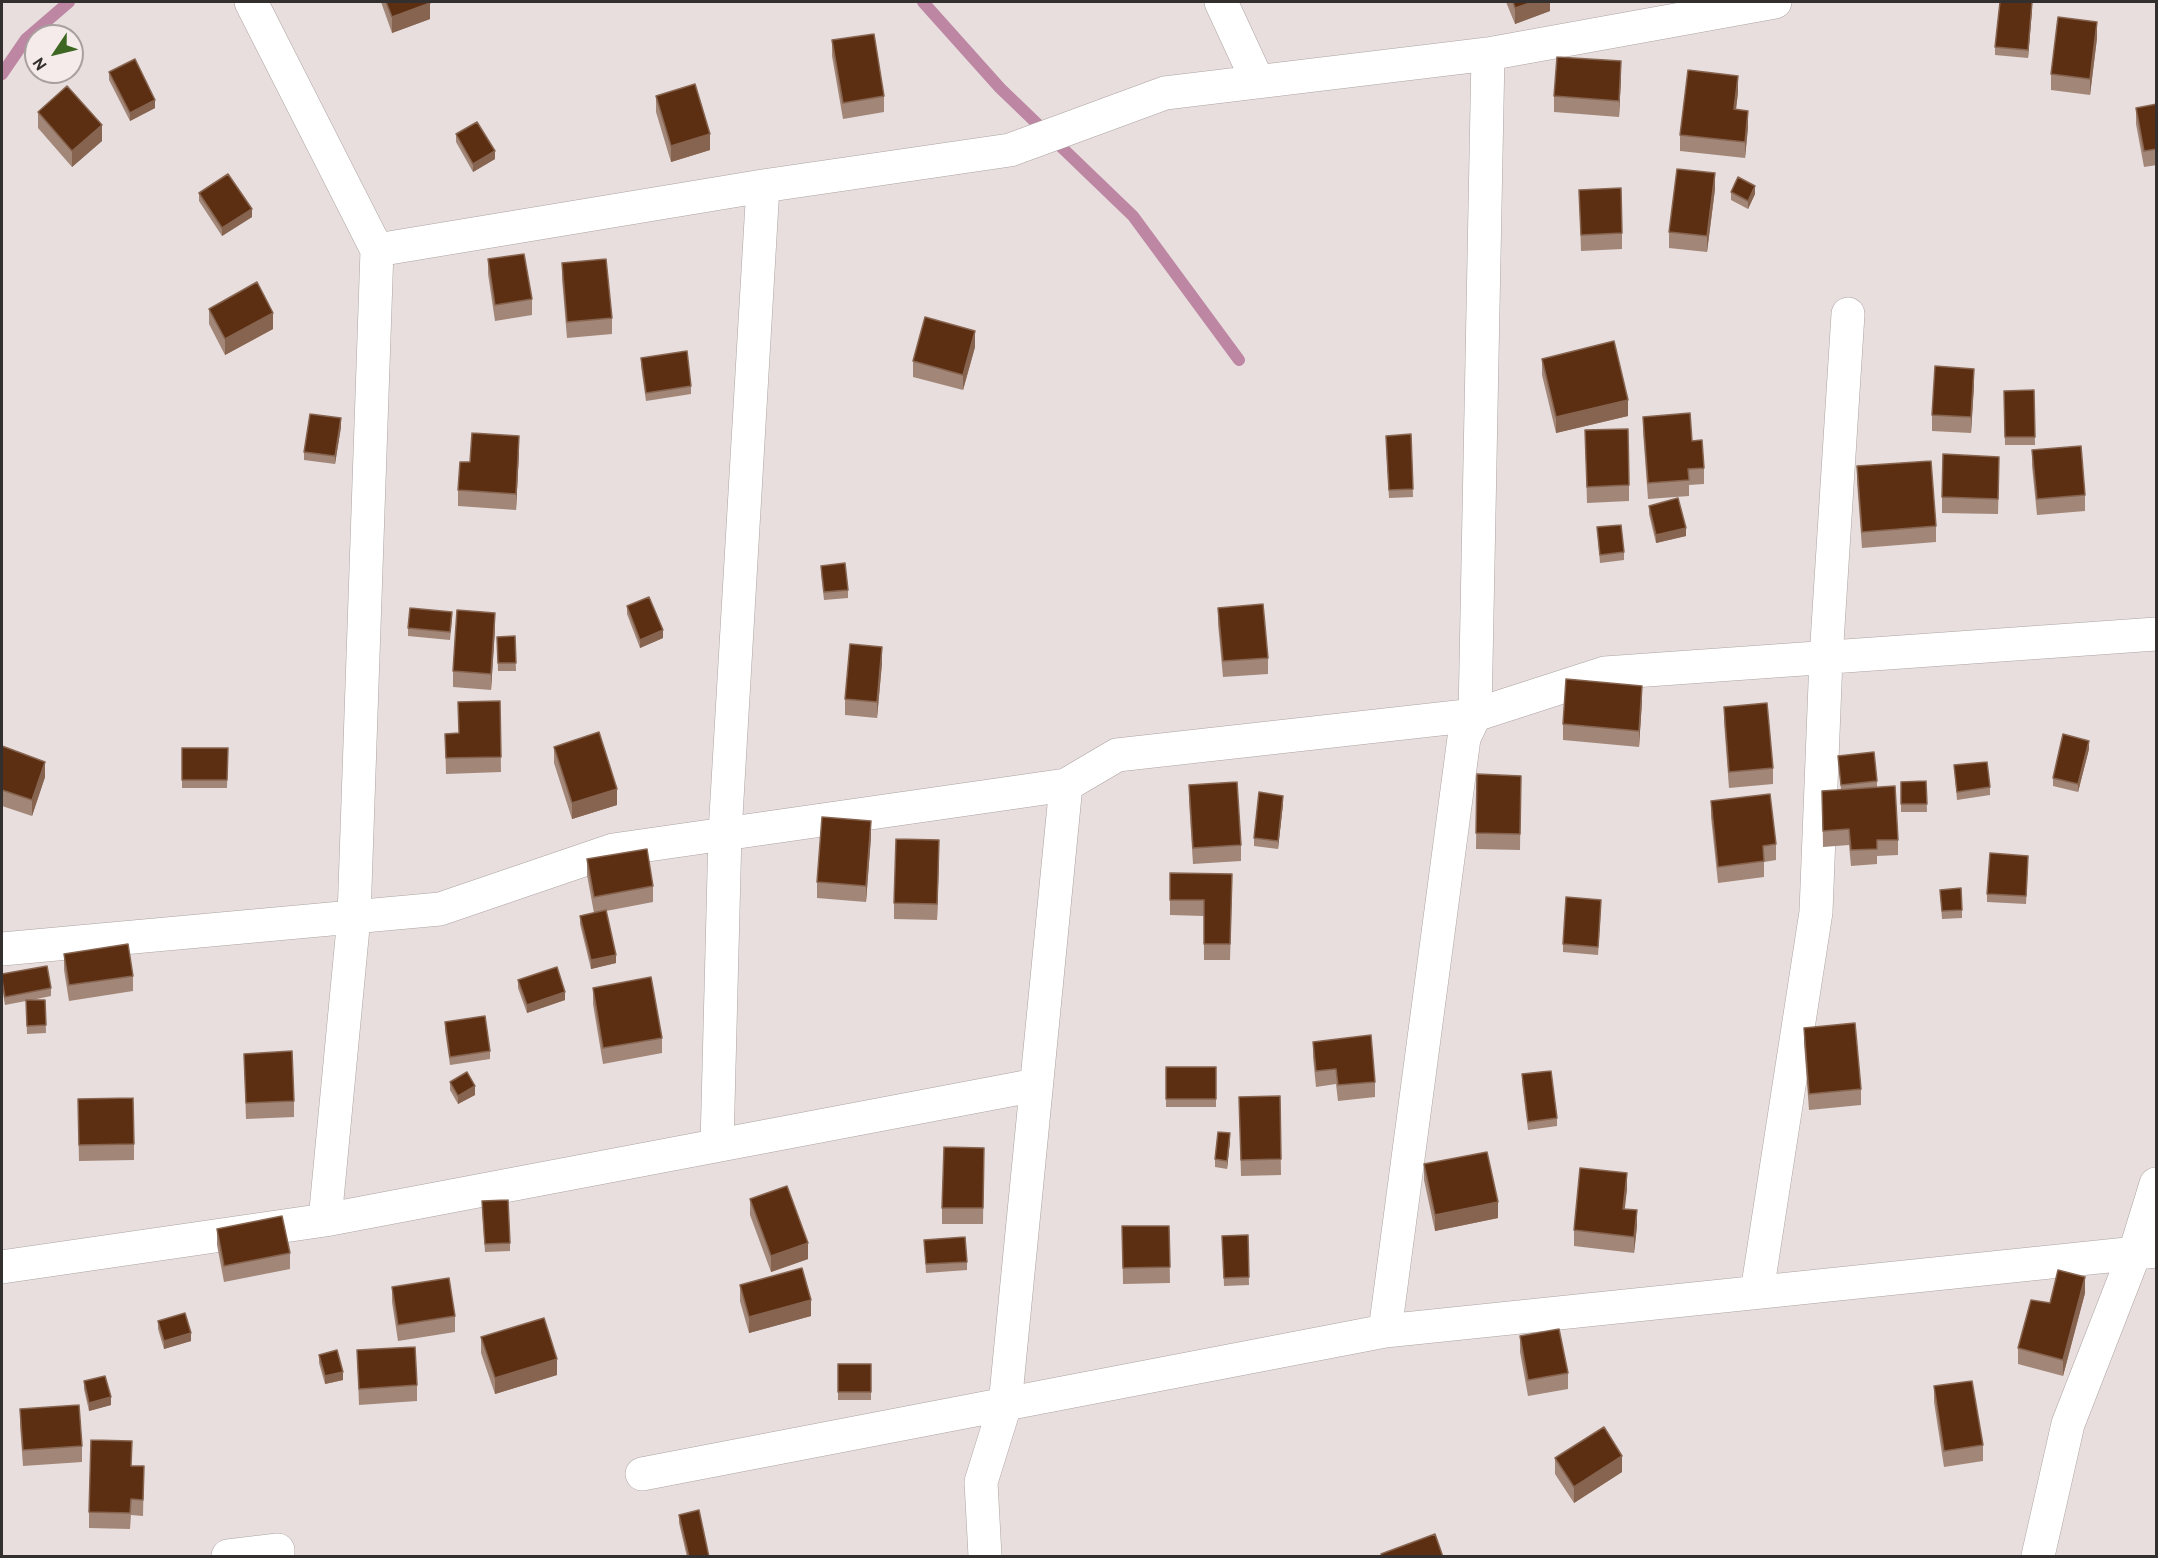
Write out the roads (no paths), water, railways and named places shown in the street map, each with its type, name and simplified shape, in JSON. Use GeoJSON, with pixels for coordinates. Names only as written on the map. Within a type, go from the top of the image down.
{"type":"FeatureCollection","features":[{"type":"Feature","properties":{"kind":"street"},"geometry":{"type":"LineString","coordinates":[[251,2],[377,250],[354,917],[325,1220]]}},
{"type":"Feature","properties":{"kind":"street"},"geometry":{"type":"LineString","coordinates":[[1221,2],[1258,82]]}},
{"type":"Feature","properties":{"kind":"street"},"geometry":{"type":"LineString","coordinates":[[377,250],[763,186],[1010,150],[1165,93],[1488,54],[1775,2]]}},
{"type":"Feature","properties":{"kind":"street"},"geometry":{"type":"LineString","coordinates":[[1385,1331],[1464,738],[1475,715],[1488,54]]}},
{"type":"Feature","properties":{"kind":"street"},"geometry":{"type":"LineString","coordinates":[[717,1145],[725,833],[763,186]]}},
{"type":"Feature","properties":{"kind":"street"},"geometry":{"type":"LineString","coordinates":[[1757,1292],[1816,912],[1826,658],[1848,314]]}},
{"type":"Feature","properties":{"kind":"street"},"geometry":{"type":"LineString","coordinates":[[2,949],[440,909],[613,850],[1066,785],[1117,755],[1475,715],[1605,673],[2157,634]]}},
{"type":"Feature","properties":{"kind":"street"},"geometry":{"type":"LineString","coordinates":[[986,1557],[981,1482],[1005,1405],[1066,785]]}},
{"type":"Feature","properties":{"kind":"street"},"geometry":{"type":"LineString","coordinates":[[2,1267],[325,1220],[1036,1084]]}},
{"type":"Feature","properties":{"kind":"street"},"geometry":{"type":"LineString","coordinates":[[2038,1557],[2068,1424],[2146,1252],[2157,1184]]}},
{"type":"Feature","properties":{"kind":"street"},"geometry":{"type":"LineString","coordinates":[[642,1474],[1385,1331],[2146,1252]]}},
{"type":"Feature","properties":{"kind":"street"},"geometry":{"type":"LineString","coordinates":[[228,1557],[278,1550],[278,1557]]}},
{"type":"Feature","properties":{"kind":"waterway"},"geometry":{"type":"LineString","coordinates":[[2,74],[26,39],[69,2]]}},
{"type":"Feature","properties":{"kind":"waterway"},"geometry":{"type":"LineString","coordinates":[[923,2],[1000,88],[1133,216],[1239,360]]}}]}
